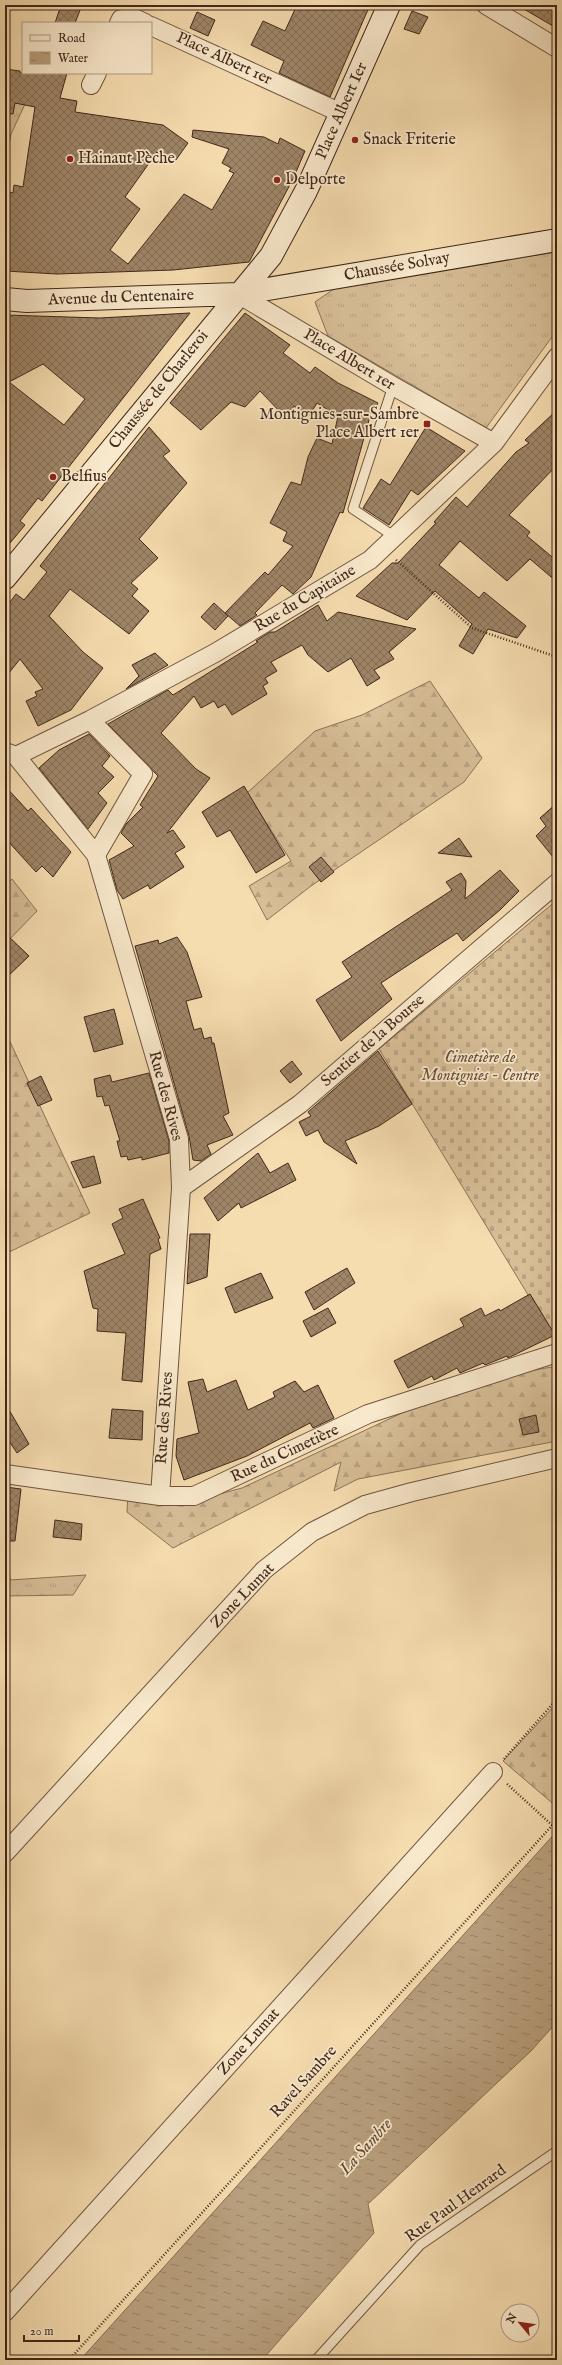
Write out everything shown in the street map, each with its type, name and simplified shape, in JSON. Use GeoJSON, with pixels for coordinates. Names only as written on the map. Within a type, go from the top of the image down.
{"type":"FeatureCollection","features":[{"type":"Feature","properties":{"kind":"main road","name":"Place Albert Ier"},"geometry":{"type":"LineString","coordinates":[[238,294],[271,256],[306,191],[389,5]]}},
{"type":"Feature","properties":{"kind":"main road","name":"Chaussée Solvay"},"geometry":{"type":"LineString","coordinates":[[238,294],[557,240]]}},
{"type":"Feature","properties":{"kind":"main road","name":"Avenue du Centenaire"},"geometry":{"type":"LineString","coordinates":[[5,299],[27,301],[238,294]]}},
{"type":"Feature","properties":{"kind":"main road","name":"Chaussée de Charleroi"},"geometry":{"type":"LineString","coordinates":[[5,578],[238,294]]}},
{"type":"Feature","properties":{"kind":"street"},"geometry":{"type":"LineString","coordinates":[[486,5],[557,48]]}},
{"type":"Feature","properties":{"kind":"street"},"geometry":{"type":"LineString","coordinates":[[120,22],[121,19],[132,17],[143,22]]}},
{"type":"Feature","properties":{"kind":"street","name":"Place Albert 1er"},"geometry":{"type":"LineString","coordinates":[[152,26],[341,113]]}},
{"type":"Feature","properties":{"kind":"street","name":"Place Albert 1er"},"geometry":{"type":"LineString","coordinates":[[238,294],[393,386],[494,443]]}},
{"type":"Feature","properties":{"kind":"street"},"geometry":{"type":"LineString","coordinates":[[494,443],[557,357]]}},
{"type":"Feature","properties":{"kind":"street","name":"Rue du Capitaine"},"geometry":{"type":"LineString","coordinates":[[11,754],[90,720],[215,653],[370,560],[494,443]]}},
{"type":"Feature","properties":{"kind":"street"},"geometry":{"type":"LineString","coordinates":[[90,720],[143,774],[96,855]]}},
{"type":"Feature","properties":{"kind":"street","name":"Rue des Rives"},"geometry":{"type":"LineString","coordinates":[[11,754],[96,855],[179,1139],[181,1188],[160,1496]]}},
{"type":"Feature","properties":{"kind":"street","name":"Sentier de la Bourse"},"geometry":{"type":"LineString","coordinates":[[181,1188],[300,1104],[557,883]]}},
{"type":"Feature","properties":{"kind":"street","name":"Rue du Cimetière"},"geometry":{"type":"LineString","coordinates":[[5,1474],[160,1496],[194,1496],[368,1414],[557,1353]]}},
{"type":"Feature","properties":{"kind":"street","name":"Zone Lumat"},"geometry":{"type":"LineString","coordinates":[[5,1853],[264,1570],[312,1532],[365,1505],[412,1492],[557,1458]]}},
{"type":"Feature","properties":{"kind":"street","name":"Zone Lumat"},"geometry":{"type":"LineString","coordinates":[[5,2312],[493,1772]]}},
{"type":"Feature","properties":{"kind":"lane"},"geometry":{"type":"LineString","coordinates":[[389,543],[353,509],[393,386]]}},
{"type":"Feature","properties":{"kind":"lane","name":"Rue Paul Henrard"},"geometry":{"type":"LineString","coordinates":[[316,2360],[420,2245],[557,2151]]}},
{"type":"Feature","properties":{"kind":"path"},"geometry":{"type":"LineString","coordinates":[[389,543],[472,628],[557,657]]}},
{"type":"Feature","properties":{"kind":"path"},"geometry":{"type":"LineString","coordinates":[[552,1825],[493,1772],[557,1699]]}},
{"type":"Feature","properties":{"kind":"path","name":"Ravel Sambre"},"geometry":{"type":"LineString","coordinates":[[69,2360],[557,1820]]}},
{"type":"Feature","properties":{"kind":"green space"},"geometry":{"type":"Polygon","coordinates":[[[5,101],[26,102],[11,134],[5,169],[5,101]]]}},
{"type":"Feature","properties":{"kind":"green space"},"geometry":{"type":"Polygon","coordinates":[[[557,252],[557,330],[486,428],[328,336],[315,302],[338,286],[557,252]]]}},
{"type":"Feature","properties":{"kind":"green space"},"geometry":{"type":"Polygon","coordinates":[[[430,681],[482,758],[464,782],[311,886],[267,920],[249,886],[291,861],[247,793],[315,731],[362,715],[430,681]]]}},
{"type":"Feature","properties":{"kind":"green space"},"geometry":{"type":"Polygon","coordinates":[[[12,879],[37,911],[5,944],[5,886],[12,879]]]}},
{"type":"Feature","properties":{"kind":"green space","name":"Cimetière de Montignies - Centre"},"geometry":{"type":"Polygon","coordinates":[[[557,900],[557,1341],[556,1341],[379,1049],[557,900]]]}},
{"type":"Feature","properties":{"kind":"green space"},"geometry":{"type":"Polygon","coordinates":[[[5,1031],[90,1213],[5,1254],[5,1031]]]}},
{"type":"Feature","properties":{"kind":"green space"},"geometry":{"type":"Polygon","coordinates":[[[557,1366],[557,1440],[552,1442],[358,1479],[334,1491],[341,1462],[173,1548],[127,1512],[128,1494],[178,1505],[242,1488],[468,1382],[557,1366]]]}},
{"type":"Feature","properties":{"kind":"green space"},"geometry":{"type":"Polygon","coordinates":[[[9,1564],[10,1580],[86,1575],[73,1595],[5,1596],[5,1565],[9,1564]]]}},
{"type":"Feature","properties":{"kind":"green space"},"geometry":{"type":"Polygon","coordinates":[[[557,1703],[557,1807],[503,1761],[557,1703]]]}},
{"type":"Feature","properties":{"kind":"water","name":"La Sambre"},"geometry":{"type":"Polygon","coordinates":[[[557,1831],[557,2022],[531,2051],[368,2204],[374,2233],[262,2360],[80,2360],[557,1831]]]}},
{"type":"Feature","properties":{"kind":"building"},"geometry":{"type":"Polygon","coordinates":[[[61,5],[82,5],[75,22],[55,22],[61,5]]]}},
{"type":"Feature","properties":{"kind":"building"},"geometry":{"type":"Polygon","coordinates":[[[297,5],[370,5],[330,97],[279,73],[284,61],[251,45],[263,21],[285,31],[297,5]]]}},
{"type":"Feature","properties":{"kind":"building"},"geometry":{"type":"Polygon","coordinates":[[[517,5],[557,5],[557,28],[553,26],[517,5]]]}},
{"type":"Feature","properties":{"kind":"building"},"geometry":{"type":"Polygon","coordinates":[[[412,11],[428,17],[419,34],[404,29],[412,11]]]}},
{"type":"Feature","properties":{"kind":"building"},"geometry":{"type":"Polygon","coordinates":[[[197,12],[215,20],[208,36],[190,28],[197,12]]]}},
{"type":"Feature","properties":{"kind":"building"},"geometry":{"type":"Polygon","coordinates":[[[5,69],[20,71],[22,74],[67,74],[60,98],[77,101],[75,112],[163,125],[188,143],[173,164],[157,152],[125,197],[140,209],[110,250],[128,264],[184,194],[212,210],[234,173],[229,171],[231,168],[222,163],[229,149],[192,137],[193,130],[264,137],[278,144],[280,138],[305,151],[293,179],[249,262],[173,270],[57,274],[5,271],[5,214],[7,215],[10,192],[13,193],[14,185],[23,187],[35,107],[15,103],[13,114],[5,113],[5,69]]]}},
{"type":"Feature","properties":{"kind":"building"},"geometry":{"type":"Polygon","coordinates":[[[190,313],[42,501],[38,498],[20,521],[25,525],[5,549],[5,315],[100,318],[190,313]],[[43,364],[9,382],[64,425],[85,399],[43,364]]]}},
{"type":"Feature","properties":{"kind":"building"},"geometry":{"type":"Polygon","coordinates":[[[245,313],[290,345],[283,353],[310,373],[315,367],[338,383],[378,403],[369,420],[343,513],[340,512],[311,577],[293,594],[282,585],[255,613],[257,615],[240,626],[225,613],[265,572],[268,575],[293,546],[283,541],[287,532],[270,523],[291,482],[301,485],[308,457],[317,438],[332,444],[338,416],[317,403],[309,416],[294,406],[287,419],[260,391],[245,407],[231,402],[201,430],[170,403],[245,313]]]}},
{"type":"Feature","properties":{"kind":"building"},"geometry":{"type":"Polygon","coordinates":[[[557,410],[557,465],[509,515],[530,532],[527,536],[557,561],[557,582],[530,559],[507,581],[460,541],[439,565],[479,598],[484,592],[526,626],[517,638],[488,629],[473,654],[459,646],[472,624],[435,591],[407,620],[356,596],[392,563],[398,563],[436,523],[434,522],[456,497],[467,507],[516,452],[529,443],[525,440],[557,410]]]}},
{"type":"Feature","properties":{"kind":"building"},"geometry":{"type":"Polygon","coordinates":[[[149,427],[170,451],[163,456],[187,483],[139,539],[158,558],[131,583],[138,589],[132,596],[149,611],[129,634],[70,589],[49,616],[83,652],[103,668],[71,710],[38,726],[26,701],[37,696],[35,692],[43,689],[20,659],[5,678],[5,609],[16,594],[24,600],[47,572],[40,566],[149,427]]]}},
{"type":"Feature","properties":{"kind":"building"},"geometry":{"type":"Polygon","coordinates":[[[426,427],[465,451],[418,495],[411,490],[389,525],[363,508],[381,479],[390,485],[426,427]]]}},
{"type":"Feature","properties":{"kind":"building"},"geometry":{"type":"Polygon","coordinates":[[[214,603],[228,616],[215,630],[201,617],[214,603]]]}},
{"type":"Feature","properties":{"kind":"building"},"geometry":{"type":"Polygon","coordinates":[[[318,605],[327,621],[338,612],[416,629],[389,652],[394,659],[374,670],[380,678],[367,686],[351,658],[328,672],[308,655],[302,645],[271,662],[277,671],[265,678],[268,683],[263,686],[267,694],[232,715],[225,704],[218,708],[214,701],[201,708],[194,696],[161,733],[196,769],[210,778],[167,833],[173,830],[185,847],[175,853],[184,867],[150,889],[148,885],[123,899],[117,890],[109,860],[134,846],[121,833],[126,824],[143,807],[140,805],[158,776],[108,724],[168,690],[173,695],[258,642],[256,641],[270,632],[275,632],[318,605]]]}},
{"type":"Feature","properties":{"kind":"building"},"geometry":{"type":"Polygon","coordinates":[[[155,653],[168,665],[126,689],[139,676],[132,665],[155,653]]]}},
{"type":"Feature","properties":{"kind":"building"},"geometry":{"type":"Polygon","coordinates":[[[89,734],[110,756],[102,766],[114,777],[98,793],[107,803],[88,829],[39,768],[59,750],[89,734]]]}},
{"type":"Feature","properties":{"kind":"building"},"geometry":{"type":"Polygon","coordinates":[[[5,786],[28,811],[31,808],[71,852],[53,877],[42,866],[36,872],[5,838],[5,786]]]}},
{"type":"Feature","properties":{"kind":"building"},"geometry":{"type":"Polygon","coordinates":[[[244,786],[285,855],[256,873],[230,830],[217,837],[202,812],[244,786]]]}},
{"type":"Feature","properties":{"kind":"building"},"geometry":{"type":"Polygon","coordinates":[[[557,803],[557,862],[536,836],[546,826],[540,818],[557,803]]]}},
{"type":"Feature","properties":{"kind":"building"},"geometry":{"type":"Polygon","coordinates":[[[459,838],[472,857],[438,853],[459,838]]]}},
{"type":"Feature","properties":{"kind":"building"},"geometry":{"type":"Polygon","coordinates":[[[321,857],[334,872],[321,882],[309,867],[321,857]]]}},
{"type":"Feature","properties":{"kind":"building"},"geometry":{"type":"Polygon","coordinates":[[[500,870],[519,891],[500,910],[463,941],[457,933],[381,983],[392,999],[341,1041],[316,1000],[352,977],[342,962],[452,890],[446,882],[461,873],[466,881],[465,899],[500,870]]]}},
{"type":"Feature","properties":{"kind":"building"},"geometry":{"type":"Polygon","coordinates":[[[5,933],[29,956],[5,979],[5,933]]]}},
{"type":"Feature","properties":{"kind":"building"},"geometry":{"type":"Polygon","coordinates":[[[177,937],[187,952],[202,997],[186,1001],[194,1030],[201,1028],[204,1039],[211,1037],[212,1043],[214,1043],[229,1113],[223,1116],[233,1135],[207,1145],[211,1154],[201,1161],[193,1160],[189,1136],[135,946],[158,940],[159,944],[177,937]]]}},
{"type":"Feature","properties":{"kind":"building"},"geometry":{"type":"Polygon","coordinates":[[[114,1009],[123,1044],[94,1052],[84,1017],[114,1009]]]}},
{"type":"Feature","properties":{"kind":"building"},"geometry":{"type":"Polygon","coordinates":[[[378,1051],[412,1104],[379,1126],[345,1141],[357,1164],[324,1142],[318,1130],[306,1136],[299,1122],[311,1116],[308,1112],[378,1051]]]}},
{"type":"Feature","properties":{"kind":"building"},"geometry":{"type":"Polygon","coordinates":[[[292,1061],[302,1074],[290,1083],[280,1071],[292,1061]]]}},
{"type":"Feature","properties":{"kind":"building"},"geometry":{"type":"Polygon","coordinates":[[[149,1073],[169,1141],[169,1153],[142,1160],[142,1157],[128,1160],[127,1156],[121,1157],[117,1141],[120,1141],[109,1105],[105,1106],[102,1096],[97,1097],[94,1079],[110,1075],[112,1082],[149,1073]]]}},
{"type":"Feature","properties":{"kind":"building"},"geometry":{"type":"Polygon","coordinates":[[[41,1076],[52,1100],[38,1106],[27,1083],[41,1076]]]}},
{"type":"Feature","properties":{"kind":"building"},"geometry":{"type":"Polygon","coordinates":[[[258,1153],[270,1173],[288,1163],[296,1180],[241,1208],[239,1203],[218,1221],[204,1198],[258,1153]]]}},
{"type":"Feature","properties":{"kind":"building"},"geometry":{"type":"Polygon","coordinates":[[[94,1156],[101,1183],[83,1188],[71,1162],[94,1156]]]}},
{"type":"Feature","properties":{"kind":"building"},"geometry":{"type":"Polygon","coordinates":[[[143,1199],[160,1238],[158,1239],[161,1249],[150,1254],[142,1382],[122,1380],[126,1333],[97,1331],[98,1309],[93,1308],[84,1271],[125,1254],[112,1224],[123,1218],[119,1209],[143,1199]]]}},
{"type":"Feature","properties":{"kind":"building"},"geometry":{"type":"Polygon","coordinates":[[[190,1234],[210,1234],[207,1277],[187,1284],[190,1234]]]}},
{"type":"Feature","properties":{"kind":"building"},"geometry":{"type":"Polygon","coordinates":[[[347,1268],[355,1283],[314,1310],[305,1292],[347,1268]]]}},
{"type":"Feature","properties":{"kind":"building"},"geometry":{"type":"Polygon","coordinates":[[[261,1273],[273,1298],[235,1313],[225,1288],[261,1273]]]}},
{"type":"Feature","properties":{"kind":"building"},"geometry":{"type":"Polygon","coordinates":[[[530,1294],[555,1335],[508,1358],[507,1356],[485,1365],[483,1363],[460,1373],[457,1368],[434,1380],[432,1376],[408,1388],[394,1361],[464,1326],[460,1319],[481,1308],[485,1316],[499,1309],[500,1311],[530,1294]]]}},
{"type":"Feature","properties":{"kind":"building"},"geometry":{"type":"Polygon","coordinates":[[[328,1308],[336,1323],[311,1337],[303,1321],[328,1308]]]}},
{"type":"Feature","properties":{"kind":"building"},"geometry":{"type":"Polygon","coordinates":[[[203,1379],[207,1392],[236,1380],[248,1410],[275,1397],[273,1392],[295,1381],[304,1392],[318,1385],[334,1418],[313,1428],[310,1423],[247,1456],[184,1480],[176,1456],[177,1439],[199,1433],[188,1382],[203,1379]]]}},
{"type":"Feature","properties":{"kind":"building"},"geometry":{"type":"Polygon","coordinates":[[[5,1403],[29,1444],[17,1453],[5,1435],[5,1403]]]}},
{"type":"Feature","properties":{"kind":"building"},"geometry":{"type":"Polygon","coordinates":[[[112,1409],[143,1411],[142,1440],[109,1438],[112,1409]]]}},
{"type":"Feature","properties":{"kind":"building"},"geometry":{"type":"Polygon","coordinates":[[[536,1415],[539,1432],[523,1435],[519,1419],[536,1415]]]}},
{"type":"Feature","properties":{"kind":"building"},"geometry":{"type":"Polygon","coordinates":[[[5,1487],[21,1489],[15,1541],[5,1541],[5,1487]]]}},
{"type":"Feature","properties":{"kind":"building"},"geometry":{"type":"Polygon","coordinates":[[[55,1520],[82,1524],[81,1540],[53,1537],[55,1520]]]}},
{"type":"Feature","properties":{"kind":"place","name":"Snack Friterie"},"geometry":{"type":"Point","coordinates":[355,140]}},
{"type":"Feature","properties":{"kind":"place","name":"Hainaut Pèche"},"geometry":{"type":"Point","coordinates":[70,159]}},
{"type":"Feature","properties":{"kind":"place","name":"Delporte"},"geometry":{"type":"Point","coordinates":[277,180]}},
{"type":"Feature","properties":{"kind":"place","name":"Montignies-sur-Sambre Place Albert 1er"},"geometry":{"type":"Point","coordinates":[427,424]}},
{"type":"Feature","properties":{"kind":"place","name":"Belfius"},"geometry":{"type":"Point","coordinates":[53,477]}}]}
